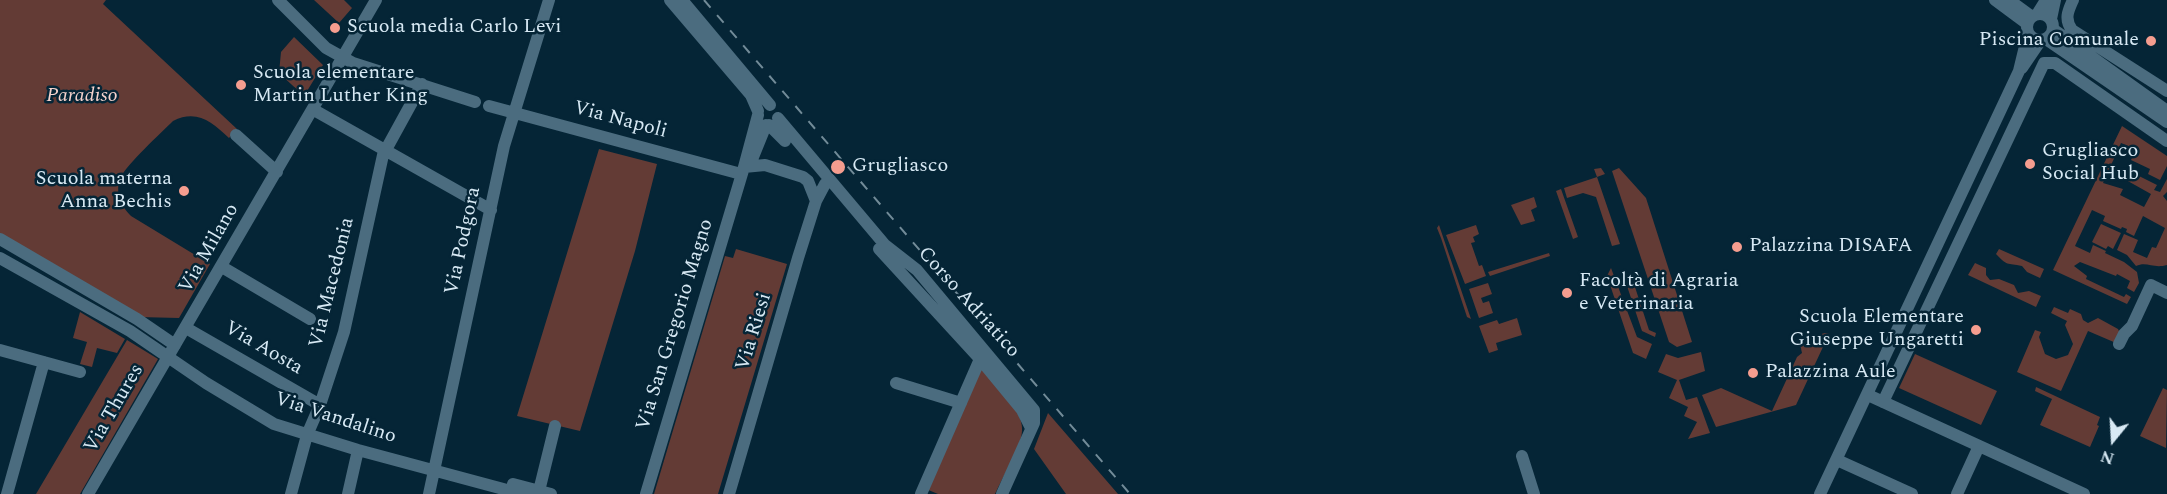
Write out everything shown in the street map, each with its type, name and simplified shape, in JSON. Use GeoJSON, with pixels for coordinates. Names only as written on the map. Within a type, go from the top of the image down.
{"type":"FeatureCollection","features":[{"type":"Feature","properties":{"kind":"street"},"geometry":{"type":"LineString","coordinates":[[278,0],[326,48],[342,57],[476,102]]}},
{"type":"Feature","properties":{"kind":"street","name":"Via Milano"},"geometry":{"type":"LineString","coordinates":[[175,345],[278,172],[376,0]]}},
{"type":"Feature","properties":{"kind":"street","name":"Via Podgora"},"geometry":{"type":"LineString","coordinates":[[429,494],[513,113],[549,0]]}},
{"type":"Feature","properties":{"kind":"street","name":"Corso Adriatico"},"geometry":{"type":"LineString","coordinates":[[670,0],[751,95],[766,119],[980,359],[1022,410],[1031,428]]}},
{"type":"Feature","properties":{"kind":"street","name":"Corso Adriatico"},"geometry":{"type":"LineString","coordinates":[[682,0],[770,105],[777,110],[766,119]]}},
{"type":"Feature","properties":{"kind":"street"},"geometry":{"type":"LineString","coordinates":[[1995,0],[2048,32]]}},
{"type":"Feature","properties":{"kind":"street"},"geometry":{"type":"LineString","coordinates":[[2009,0],[2031,22],[2126,89],[2167,122]]}},
{"type":"Feature","properties":{"kind":"street"},"geometry":{"type":"LineString","coordinates":[[2019,71],[2031,22],[2046,0]]}},
{"type":"Feature","properties":{"kind":"street"},"geometry":{"type":"LineString","coordinates":[[1820,494],[2019,71],[2048,32],[2055,0]]}},
{"type":"Feature","properties":{"kind":"street"},"geometry":{"type":"LineString","coordinates":[[2073,0],[2067,14],[2068,24],[2072,30],[2167,91]]}},
{"type":"Feature","properties":{"kind":"street"},"geometry":{"type":"LineString","coordinates":[[1883,402],[2041,68],[2048,62],[2055,63],[2167,141]]}},
{"type":"Feature","properties":{"kind":"street"},"geometry":{"type":"LineString","coordinates":[[2126,89],[2150,80]]}},
{"type":"Feature","properties":{"kind":"street","name":"Via Macedonia"},"geometry":{"type":"LineString","coordinates":[[291,494],[307,435],[320,405],[344,332],[385,151],[422,84]]}},
{"type":"Feature","properties":{"kind":"street"},"geometry":{"type":"LineString","coordinates":[[2126,89],[2167,111]]}},
{"type":"Feature","properties":{"kind":"street"},"geometry":{"type":"LineString","coordinates":[[2126,89],[2136,119]]}},
{"type":"Feature","properties":{"kind":"street","name":"Via Napoli"},"geometry":{"type":"LineString","coordinates":[[489,106],[742,170],[765,165],[803,177],[808,181],[816,201]]}},
{"type":"Feature","properties":{"kind":"street"},"geometry":{"type":"LineString","coordinates":[[314,110],[490,210]]}},
{"type":"Feature","properties":{"kind":"street","name":"Corso Adriatico"},"geometry":{"type":"LineString","coordinates":[[766,119],[885,245],[917,270],[1028,400],[1036,417],[1031,428]]}},
{"type":"Feature","properties":{"kind":"street","name":"Via San Gregorio Magno"},"geometry":{"type":"LineString","coordinates":[[646,494],[742,170],[766,119]]}},
{"type":"Feature","properties":{"kind":"street"},"geometry":{"type":"LineString","coordinates":[[236,135],[278,172]]}},
{"type":"Feature","properties":{"kind":"street","name":"Via Riesi"},"geometry":{"type":"LineString","coordinates":[[729,494],[766,362],[816,201],[825,184]]}},
{"type":"Feature","properties":{"kind":"street"},"geometry":{"type":"LineString","coordinates":[[1946,226],[1963,234]]}},
{"type":"Feature","properties":{"kind":"street"},"geometry":{"type":"LineString","coordinates":[[0,258],[4,242],[137,319],[175,345]]}},
{"type":"Feature","properties":{"kind":"street"},"geometry":{"type":"LineString","coordinates":[[1934,252],[1950,261]]}},
{"type":"Feature","properties":{"kind":"street","name":"Via Vandalino"},"geometry":{"type":"LineString","coordinates":[[0,258],[130,332],[274,423],[358,450],[435,469],[445,465],[522,494]]}},
{"type":"Feature","properties":{"kind":"street"},"geometry":{"type":"LineString","coordinates":[[222,267],[310,319]]}},
{"type":"Feature","properties":{"kind":"street"},"geometry":{"type":"LineString","coordinates":[[2119,344],[2124,334],[2132,326],[2151,285],[2167,293]]}},
{"type":"Feature","properties":{"kind":"street","name":"Via Aosta"},"geometry":{"type":"LineString","coordinates":[[186,328],[320,405]]}},
{"type":"Feature","properties":{"kind":"street","name":"Via Thures"},"geometry":{"type":"LineString","coordinates":[[88,494],[175,345]]}},
{"type":"Feature","properties":{"kind":"street"},"geometry":{"type":"LineString","coordinates":[[0,350],[80,372]]}},
{"type":"Feature","properties":{"kind":"street","name":"Corso Adriatico"},"geometry":{"type":"LineString","coordinates":[[921,494],[980,359]]}},
{"type":"Feature","properties":{"kind":"street"},"geometry":{"type":"LineString","coordinates":[[7,494],[44,362]]}},
{"type":"Feature","properties":{"kind":"street"},"geometry":{"type":"LineString","coordinates":[[897,383],[961,403]]}},
{"type":"Feature","properties":{"kind":"street"},"geometry":{"type":"LineString","coordinates":[[1868,395],[2084,494]]}},
{"type":"Feature","properties":{"kind":"street"},"geometry":{"type":"LineString","coordinates":[[545,492],[555,426]]}},
{"type":"Feature","properties":{"kind":"street"},"geometry":{"type":"LineString","coordinates":[[1002,494],[1031,428]]}},
{"type":"Feature","properties":{"kind":"street"},"geometry":{"type":"LineString","coordinates":[[1957,494],[1978,446]]}},
{"type":"Feature","properties":{"kind":"street"},"geometry":{"type":"LineString","coordinates":[[348,494],[358,450]]}},
{"type":"Feature","properties":{"kind":"street"},"geometry":{"type":"LineString","coordinates":[[1522,456],[1534,494]]}},
{"type":"Feature","properties":{"kind":"street"},"geometry":{"type":"LineString","coordinates":[[1837,460],[1892,490],[1912,494]]}},
{"type":"Feature","properties":{"kind":"street","name":"Via Vandalino"},"geometry":{"type":"LineString","coordinates":[[509,489],[545,492]]}},
{"type":"Feature","properties":{"kind":"green space","name":"Paradiso"},"geometry":{"type":"Polygon","coordinates":[[[0,0],[106,0],[103,4],[237,129],[229,138],[204,119],[189,116],[173,121],[130,164],[119,182],[118,193],[124,208],[131,216],[210,264],[179,318],[138,317],[0,234],[0,0]]]}},
{"type":"Feature","properties":{"kind":"green space"},"geometry":{"type":"Polygon","coordinates":[[[314,0],[344,0],[352,8],[339,23],[314,0]]]}},
{"type":"Feature","properties":{"kind":"green space"},"geometry":{"type":"Polygon","coordinates":[[[294,37],[323,65],[304,96],[279,73],[281,52],[294,37]]]}},
{"type":"Feature","properties":{"kind":"green space"},"geometry":{"type":"Polygon","coordinates":[[[2122,126],[2167,156],[2167,166],[2160,180],[2148,174],[2150,169],[2131,160],[2136,149],[2121,143],[2103,183],[2123,189],[2120,195],[2144,207],[2151,194],[2126,180],[2139,176],[2157,185],[2154,190],[2160,192],[2167,179],[2167,192],[2163,196],[2167,201],[2167,265],[2136,266],[2127,255],[2117,250],[2124,234],[2138,240],[2133,252],[2147,258],[2152,247],[2156,248],[2165,228],[2143,216],[2134,236],[2126,232],[2127,229],[2122,227],[2121,229],[2103,221],[2105,216],[2092,210],[2075,246],[2090,253],[2093,245],[2106,251],[2105,253],[2124,262],[2137,272],[2139,283],[2134,292],[2127,288],[2130,281],[2117,274],[2116,276],[2080,262],[2074,266],[2087,276],[2086,279],[2124,297],[2126,294],[2131,297],[2127,304],[2053,270],[2122,126]]]}},
{"type":"Feature","properties":{"kind":"green space"},"geometry":{"type":"Polygon","coordinates":[[[599,149],[657,164],[635,251],[580,431],[517,416],[599,149]]]}},
{"type":"Feature","properties":{"kind":"green space"},"geometry":{"type":"Polygon","coordinates":[[[1601,168],[1605,174],[1597,177],[1594,169],[1601,168]]]}},
{"type":"Feature","properties":{"kind":"green space"},"geometry":{"type":"Polygon","coordinates":[[[1619,168],[1646,198],[1692,342],[1677,347],[1669,342],[1612,171],[1619,168]]]}},
{"type":"Feature","properties":{"kind":"green space"},"geometry":{"type":"Polygon","coordinates":[[[1597,177],[1620,244],[1612,246],[1596,197],[1583,193],[1567,198],[1564,188],[1597,177]]]}},
{"type":"Feature","properties":{"kind":"green space"},"geometry":{"type":"Polygon","coordinates":[[[1561,189],[1578,237],[1573,239],[1556,191],[1561,189]]]}},
{"type":"Feature","properties":{"kind":"green space"},"geometry":{"type":"Polygon","coordinates":[[[1534,197],[1537,207],[1531,210],[1535,221],[1521,225],[1511,205],[1534,197]]]}},
{"type":"Feature","properties":{"kind":"green space"},"geometry":{"type":"Polygon","coordinates":[[[2101,224],[2121,233],[2113,249],[2108,246],[2106,249],[2092,242],[2101,224]]]}},
{"type":"Feature","properties":{"kind":"green space"},"geometry":{"type":"Polygon","coordinates":[[[1439,225],[1471,319],[1467,317],[1437,228],[1439,225]]]}},
{"type":"Feature","properties":{"kind":"green space"},"geometry":{"type":"Polygon","coordinates":[[[1476,225],[1479,234],[1473,237],[1475,242],[1471,243],[1479,266],[1482,265],[1486,276],[1465,284],[1446,235],[1476,225]]]}},
{"type":"Feature","properties":{"kind":"green space"},"geometry":{"type":"Polygon","coordinates":[[[736,249],[787,264],[718,494],[654,494],[725,256],[733,258],[736,249]]]}},
{"type":"Feature","properties":{"kind":"green space"},"geometry":{"type":"Polygon","coordinates":[[[1999,249],[2044,269],[2040,278],[2027,272],[2022,266],[2003,261],[1996,254],[1999,249]]]}},
{"type":"Feature","properties":{"kind":"green space"},"geometry":{"type":"Polygon","coordinates":[[[1549,253],[1550,256],[1490,276],[1488,272],[1549,253]]]}},
{"type":"Feature","properties":{"kind":"green space"},"geometry":{"type":"Polygon","coordinates":[[[1975,263],[1986,268],[1986,275],[1990,280],[1999,279],[2014,285],[2018,293],[2029,291],[2041,296],[2036,307],[1968,275],[1975,263]]]}},
{"type":"Feature","properties":{"kind":"green space"},"geometry":{"type":"Polygon","coordinates":[[[1611,268],[1637,337],[1652,344],[1646,359],[1633,353],[1607,276],[1611,268]]]}},
{"type":"Feature","properties":{"kind":"green space"},"geometry":{"type":"Polygon","coordinates":[[[1488,283],[1492,294],[1481,298],[1483,303],[1489,301],[1493,313],[1479,318],[1469,289],[1488,283]]]}},
{"type":"Feature","properties":{"kind":"green space"},"geometry":{"type":"Polygon","coordinates":[[[1626,283],[1634,284],[1649,330],[1656,333],[1655,337],[1642,331],[1626,283]]]}},
{"type":"Feature","properties":{"kind":"green space"},"geometry":{"type":"Polygon","coordinates":[[[2054,307],[2068,313],[2070,309],[2081,314],[2083,320],[2088,323],[2098,318],[2118,329],[2120,333],[2116,343],[2088,331],[2061,391],[2017,372],[2035,330],[2041,332],[2039,337],[2045,354],[2056,359],[2068,355],[2073,344],[2065,325],[2067,321],[2051,313],[2054,307]]]}},
{"type":"Feature","properties":{"kind":"green space"},"geometry":{"type":"Polygon","coordinates":[[[80,312],[125,339],[117,353],[97,348],[92,367],[80,364],[87,342],[73,338],[80,312]]]}},
{"type":"Feature","properties":{"kind":"green space"},"geometry":{"type":"Polygon","coordinates":[[[1517,318],[1522,335],[1496,343],[1498,350],[1489,353],[1479,326],[1497,320],[1499,324],[1517,318]]]}},
{"type":"Feature","properties":{"kind":"green space"},"geometry":{"type":"Polygon","coordinates":[[[1829,334],[1796,405],[1716,427],[1702,395],[1721,388],[1772,411],[1797,357],[1802,353],[1799,340],[1829,334]]]}},
{"type":"Feature","properties":{"kind":"green space"},"geometry":{"type":"Polygon","coordinates":[[[127,340],[158,359],[80,494],[36,494],[127,340]]]}},
{"type":"Feature","properties":{"kind":"green space"},"geometry":{"type":"Polygon","coordinates":[[[1701,352],[1705,371],[1679,380],[1686,400],[1697,397],[1710,433],[1688,439],[1697,422],[1684,416],[1688,407],[1669,398],[1677,380],[1658,372],[1666,354],[1678,358],[1701,352]]]}},
{"type":"Feature","properties":{"kind":"green space"},"geometry":{"type":"Polygon","coordinates":[[[1915,354],[1997,391],[1981,425],[1899,388],[1915,354]]]}},
{"type":"Feature","properties":{"kind":"green space"},"geometry":{"type":"Polygon","coordinates":[[[980,367],[1019,415],[1022,426],[1021,438],[995,494],[938,494],[926,489],[980,367]]]}},
{"type":"Feature","properties":{"kind":"green space"},"geometry":{"type":"Polygon","coordinates":[[[2036,387],[2100,417],[2097,425],[2099,426],[2090,447],[2040,425],[2052,399],[2035,391],[2036,387]]]}},
{"type":"Feature","properties":{"kind":"green space"},"geometry":{"type":"Polygon","coordinates":[[[2163,388],[2167,390],[2166,448],[2140,436],[2163,388]]]}},
{"type":"Feature","properties":{"kind":"green space"},"geometry":{"type":"Polygon","coordinates":[[[1048,413],[1118,494],[1066,494],[1034,449],[1048,413]]]}},
{"type":"Feature","properties":{"kind":"railway"},"geometry":{"type":"LineString","coordinates":[[704,0],[1130,494]]}},
{"type":"Feature","properties":{"kind":"place","name":"Scuola media Carlo Levi"},"geometry":{"type":"Point","coordinates":[335,28]}},
{"type":"Feature","properties":{"kind":"place","name":"Piscina Comunale"},"geometry":{"type":"Point","coordinates":[2151,41]}},
{"type":"Feature","properties":{"kind":"place","name":"Scuola elementare Martin Luther King"},"geometry":{"type":"Point","coordinates":[241,85]}},
{"type":"Feature","properties":{"kind":"place","name":"Grugliasco Social Hub"},"geometry":{"type":"Point","coordinates":[2030,164]}},
{"type":"Feature","properties":{"kind":"place","name":"Grugliasco"},"geometry":{"type":"Point","coordinates":[838,167]}},
{"type":"Feature","properties":{"kind":"place","name":"Scuola materna Anna Bechis"},"geometry":{"type":"Point","coordinates":[184,191]}},
{"type":"Feature","properties":{"kind":"place","name":"Palazzina DISAFA"},"geometry":{"type":"Point","coordinates":[1737,247]}},
{"type":"Feature","properties":{"kind":"place","name":"Facoltà di Agraria e Veterinaria"},"geometry":{"type":"Point","coordinates":[1567,293]}},
{"type":"Feature","properties":{"kind":"place","name":"Scuola Elementare Giuseppe Ungaretti"},"geometry":{"type":"Point","coordinates":[1976,330]}},
{"type":"Feature","properties":{"kind":"place","name":"Palazzina Aule"},"geometry":{"type":"Point","coordinates":[1753,373]}}]}
